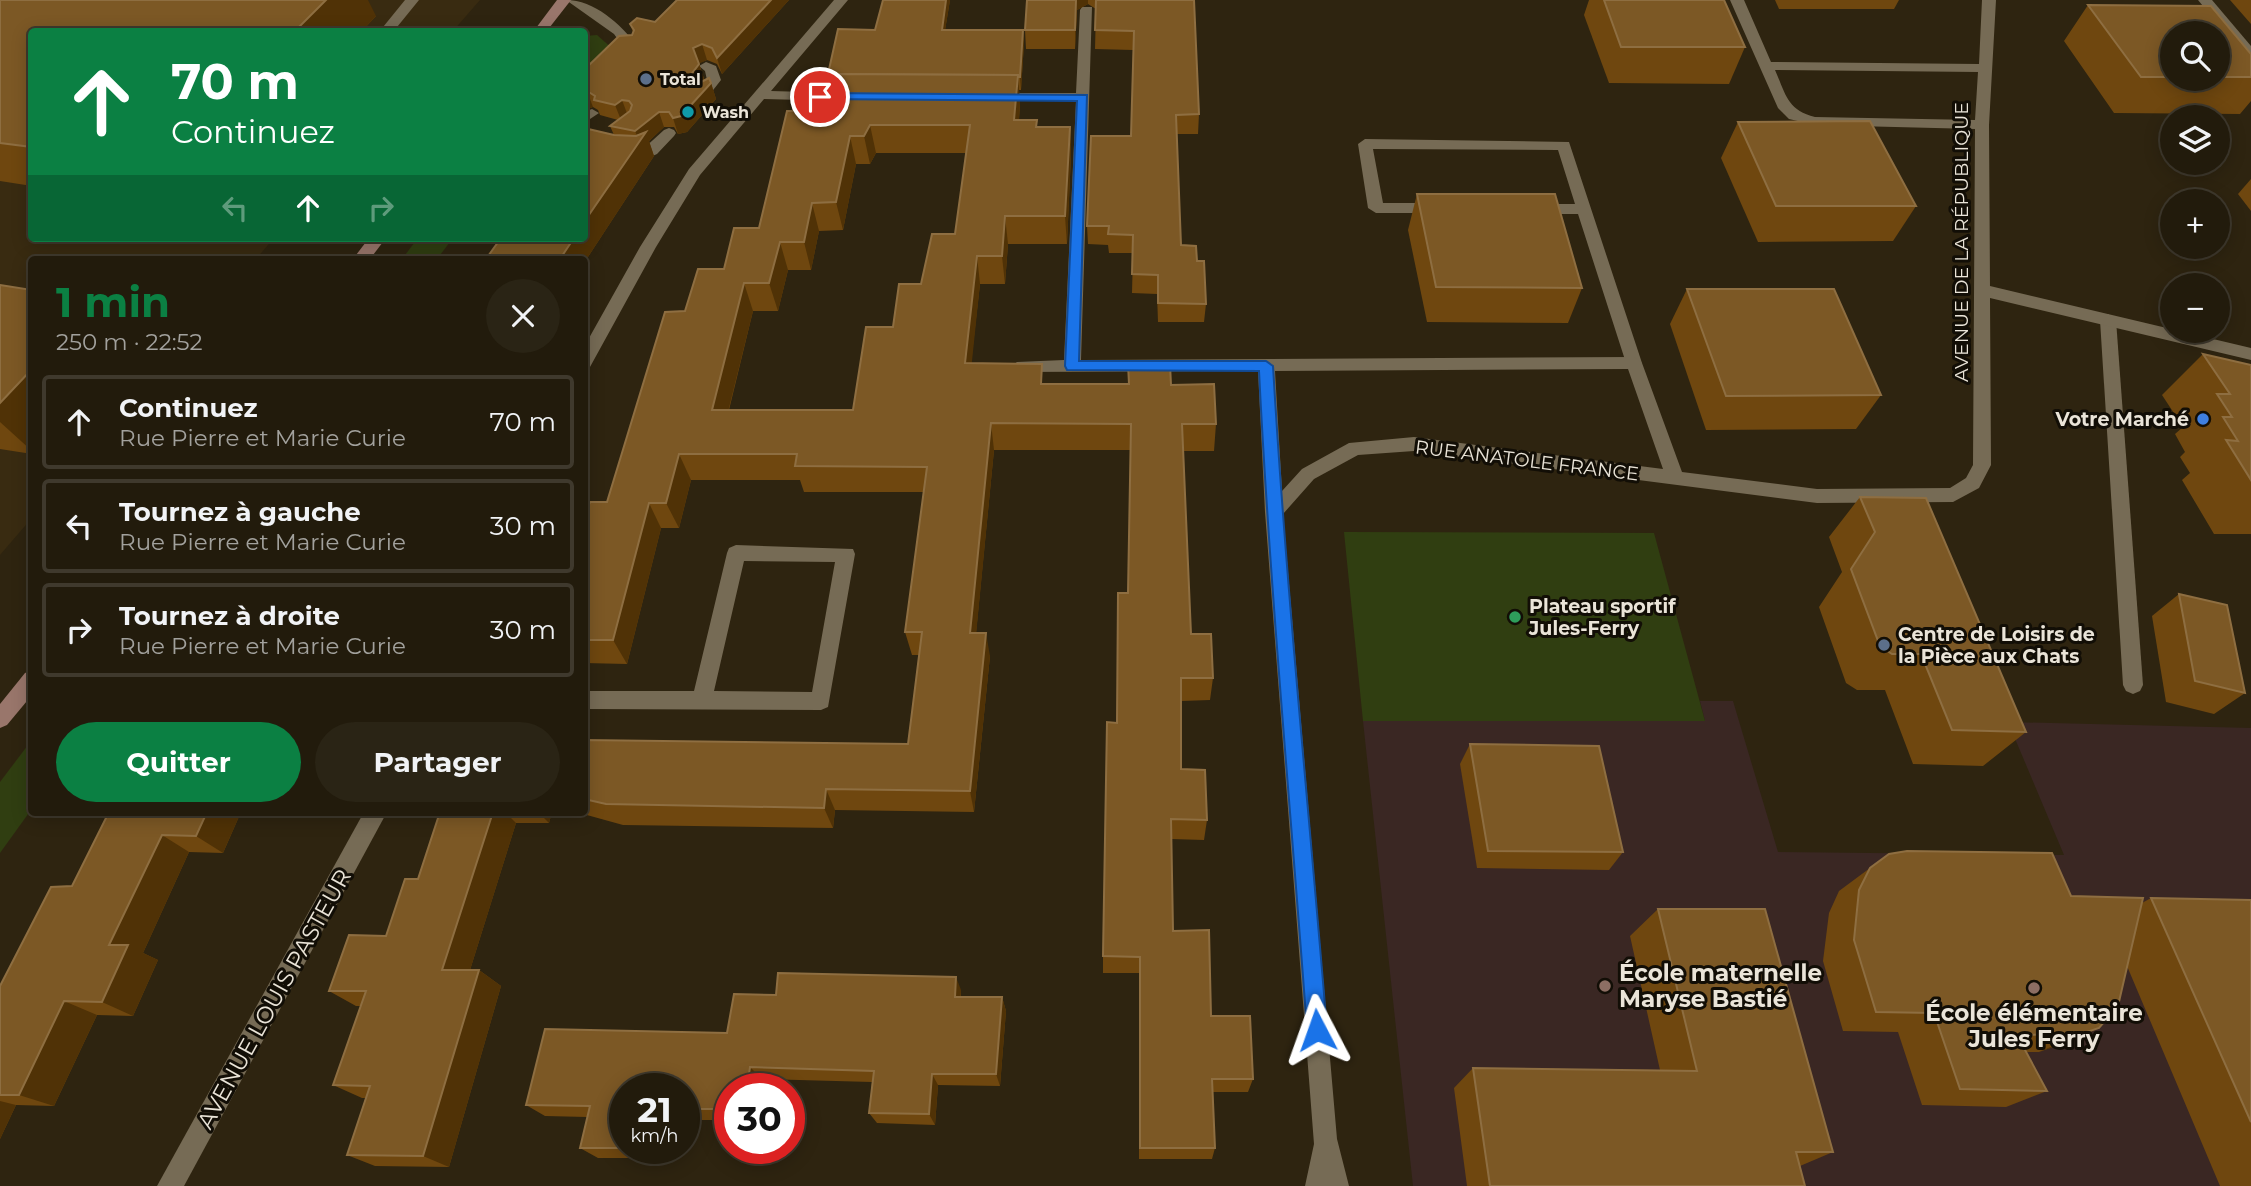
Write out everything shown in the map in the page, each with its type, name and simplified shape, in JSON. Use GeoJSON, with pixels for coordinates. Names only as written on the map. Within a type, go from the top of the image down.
{"type":"FeatureCollection","features":[{"type":"Feature","properties":{"kind":"main road"},"geometry":{"type":"LineString","coordinates":[[542,28],[564,0]]}},
{"type":"Feature","properties":{"kind":"main road"},"geometry":{"type":"LineString","coordinates":[[363,256],[374,242]]}},
{"type":"Feature","properties":{"kind":"main road"},"geometry":{"type":"LineString","coordinates":[[0,719],[28,684]]}},
{"type":"Feature","properties":{"kind":"street"},"geometry":{"type":"LineString","coordinates":[[388,28],[412,0]]}},
{"type":"Feature","properties":{"kind":"street"},"geometry":{"type":"LineString","coordinates":[[573,0],[619,31],[630,46]]}},
{"type":"Feature","properties":{"kind":"street"},"geometry":{"type":"LineString","coordinates":[[588,356],[648,247],[694,173],[841,0]]}},
{"type":"Feature","properties":{"kind":"street"},"geometry":{"type":"LineString","coordinates":[[1737,0],[1785,108],[1794,116],[1804,120],[1982,125]]}},
{"type":"Feature","properties":{"kind":"street","name":"AVENUE DE LA RÉPUBLIQUE"},"geometry":{"type":"LineString","coordinates":[[1973,483],[1982,465],[1982,125],[1990,0]]}},
{"type":"Feature","properties":{"kind":"street"},"geometry":{"type":"LineString","coordinates":[[2205,0],[2251,55]]}},
{"type":"Feature","properties":{"kind":"street"},"geometry":{"type":"LineString","coordinates":[[1072,366],[1087,10]]}},
{"type":"Feature","properties":{"kind":"street"},"geometry":{"type":"LineString","coordinates":[[705,92],[714,80],[711,69],[706,66]]}},
{"type":"Feature","properties":{"kind":"street"},"geometry":{"type":"LineString","coordinates":[[1766,66],[1984,68]]}},
{"type":"Feature","properties":{"kind":"street"},"geometry":{"type":"LineString","coordinates":[[758,95],[861,97]]}},
{"type":"Feature","properties":{"kind":"street"},"geometry":{"type":"LineString","coordinates":[[972,97],[1083,97]]}},
{"type":"Feature","properties":{"kind":"street"},"geometry":{"type":"LineString","coordinates":[[591,144],[619,130]]}},
{"type":"Feature","properties":{"kind":"street","name":"RUE ANATOLE FRANCE"},"geometry":{"type":"LineString","coordinates":[[1584,209],[1634,363],[1676,479]]}},
{"type":"Feature","properties":{"kind":"street"},"geometry":{"type":"LineString","coordinates":[[1982,290],[2251,354]]}},
{"type":"Feature","properties":{"kind":"street"},"geometry":{"type":"LineString","coordinates":[[2108,320],[2133,685]]}},
{"type":"Feature","properties":{"kind":"street"},"geometry":{"type":"LineString","coordinates":[[997,368],[1634,363]]}},
{"type":"Feature","properties":{"kind":"street"},"geometry":{"type":"LineString","coordinates":[[1266,366],[1274,512],[1325,1139],[1336,1186]]}},
{"type":"Feature","properties":{"kind":"street","name":"RUE ANATOLE FRANCE"},"geometry":{"type":"LineString","coordinates":[[1274,512],[1308,474],[1354,448],[1414,444],[1817,496],[1953,495],[1973,483]]}},
{"type":"Feature","properties":{"kind":"street"},"geometry":{"type":"LineString","coordinates":[[588,699],[821,701],[846,554],[736,553],[702,699]]}},
{"type":"Feature","properties":{"kind":"street","name":"AVENUE LOUIS PASTEUR"},"geometry":{"type":"LineString","coordinates":[[170,1186],[374,816]]}},
{"type":"Feature","properties":{"kind":"street"},"geometry":{"type":"LineString","coordinates":[[1318,1186],[1325,1139]]}},
{"type":"Feature","properties":{"kind":"lane"},"geometry":{"type":"LineString","coordinates":[[591,144],[644,155],[652,151],[668,133]]}},
{"type":"Feature","properties":{"kind":"lane","name":"RUE ANATOLE FRANCE"},"geometry":{"type":"LineString","coordinates":[[1459,208],[1376,208],[1365,144],[1564,145],[1584,209]]}},
{"type":"Feature","properties":{"kind":"lane"},"geometry":{"type":"LineString","coordinates":[[1514,209],[1584,209]]}},
{"type":"Feature","properties":{"kind":"shaded area"},"geometry":{"type":"Polygon","coordinates":[[[0,0],[480,0],[456,28],[28,28],[28,242],[271,242],[259,256],[28,256],[28,522],[0,555],[0,0]]]}},
{"type":"Feature","properties":{"kind":"shaded area"},"geometry":{"type":"Polygon","coordinates":[[[1700,701],[1733,701],[1778,852],[2064,855],[2008,722],[2251,728],[2251,1186],[1413,1186],[1363,721],[1705,721],[1700,701]]]}},
{"type":"Feature","properties":{"kind":"green space"},"geometry":{"type":"Polygon","coordinates":[[[597,35],[614,50],[588,80],[588,36],[597,35]]]}},
{"type":"Feature","properties":{"kind":"green space"},"geometry":{"type":"Polygon","coordinates":[[[415,242],[450,242],[439,256],[404,256],[415,242]]]}},
{"type":"Feature","properties":{"kind":"green space","name":"Plateau sportif Jules-Ferry"},"geometry":{"type":"Polygon","coordinates":[[[1344,532],[1654,533],[1705,721],[1363,721],[1344,532]]]}},
{"type":"Feature","properties":{"kind":"green space"},"geometry":{"type":"Polygon","coordinates":[[[28,745],[28,814],[0,853],[0,782],[28,745]]]}},
{"type":"Feature","properties":{"kind":"building"},"geometry":{"type":"Polygon","coordinates":[[[0,0],[326,0],[298,28],[28,28],[28,146],[0,143],[0,0]]]}},
{"type":"Feature","properties":{"kind":"building"},"geometry":{"type":"Polygon","coordinates":[[[677,0],[771,0],[717,58],[712,48],[702,44],[693,48],[699,64],[690,76],[701,82],[709,78],[711,83],[681,116],[673,118],[669,112],[659,112],[635,131],[610,126],[630,111],[632,105],[629,101],[622,100],[615,105],[594,100],[595,96],[588,92],[588,66],[619,36],[632,35],[634,30],[630,24],[637,18],[655,22],[677,0]]]}},
{"type":"Feature","properties":{"kind":"building"},"geometry":{"type":"Polygon","coordinates":[[[883,0],[946,0],[942,30],[1023,30],[1020,77],[828,74],[838,29],[875,30],[883,0]]]}},
{"type":"Feature","properties":{"kind":"building"},"geometry":{"type":"Polygon","coordinates":[[[1027,0],[1076,0],[1075,30],[1025,30],[1027,0]]]}},
{"type":"Feature","properties":{"kind":"building"},"geometry":{"type":"Polygon","coordinates":[[[1096,0],[1194,0],[1199,114],[1176,115],[1181,245],[1196,246],[1197,261],[1204,261],[1206,304],[1158,303],[1158,275],[1132,274],[1133,235],[1108,234],[1109,226],[1087,226],[1091,136],[1131,136],[1134,31],[1095,30],[1096,0]]]}},
{"type":"Feature","properties":{"kind":"building"},"geometry":{"type":"Polygon","coordinates":[[[1604,0],[1724,0],[1745,47],[1621,47],[1604,0]]]}},
{"type":"Feature","properties":{"kind":"building"},"geometry":{"type":"Polygon","coordinates":[[[2088,5],[2211,6],[2224,21],[2160,21],[2160,77],[2141,77],[2088,5]]]}},
{"type":"Feature","properties":{"kind":"building"},"geometry":{"type":"Polygon","coordinates":[[[2230,29],[2251,54],[2251,77],[2230,77],[2230,29]]]}},
{"type":"Feature","properties":{"kind":"building"},"geometry":{"type":"Polygon","coordinates":[[[821,74],[1018,75],[1014,120],[1037,120],[1036,127],[1070,127],[1065,216],[1005,216],[1002,256],[977,256],[965,363],[1042,364],[1041,384],[1129,384],[1128,364],[1170,364],[1171,385],[1214,384],[1216,424],[1182,424],[1191,634],[1211,634],[1213,678],[1181,678],[1181,769],[1205,770],[1207,820],[1171,819],[1173,931],[1209,930],[1211,1016],[1250,1016],[1253,1079],[1212,1079],[1215,1148],[1140,1148],[1140,957],[1103,956],[1107,722],[1117,723],[1118,593],[1128,593],[1131,424],[991,423],[970,633],[986,633],[970,791],[826,789],[824,808],[606,804],[588,800],[588,740],[908,744],[922,632],[905,632],[927,467],[795,466],[797,454],[679,454],[666,503],[649,503],[613,640],[588,640],[590,502],[607,502],[665,312],[685,311],[698,269],[724,269],[734,228],[759,228],[787,111],[793,111],[796,97],[815,97],[821,74]],[[870,125],[864,136],[850,136],[836,202],[812,203],[804,242],[780,242],[769,283],[744,283],[712,410],[853,410],[866,327],[893,327],[899,284],[921,284],[932,234],[955,234],[970,125],[870,125]]]}},
{"type":"Feature","properties":{"kind":"building"},"geometry":{"type":"Polygon","coordinates":[[[1870,121],[1916,206],[1776,206],[1738,122],[1870,121]]]}},
{"type":"Feature","properties":{"kind":"building"},"geometry":{"type":"Polygon","coordinates":[[[588,129],[614,135],[636,136],[646,132],[588,216],[588,129]]]}},
{"type":"Feature","properties":{"kind":"building"},"geometry":{"type":"Polygon","coordinates":[[[1417,194],[1555,194],[1582,288],[1436,287],[1417,194]]]}},
{"type":"Feature","properties":{"kind":"building"},"geometry":{"type":"Polygon","coordinates":[[[498,242],[571,242],[562,256],[488,256],[498,242]]]}},
{"type":"Feature","properties":{"kind":"building"},"geometry":{"type":"Polygon","coordinates":[[[0,285],[28,289],[28,373],[0,403],[0,285]]]}},
{"type":"Feature","properties":{"kind":"building"},"geometry":{"type":"Polygon","coordinates":[[[1687,289],[1834,289],[1881,395],[1726,396],[1687,289]]]}},
{"type":"Feature","properties":{"kind":"building"},"geometry":{"type":"Polygon","coordinates":[[[2203,354],[2251,365],[2251,480],[2226,440],[2238,441],[2223,417],[2232,417],[2217,394],[2230,394],[2203,354]]]}},
{"type":"Feature","properties":{"kind":"building"},"geometry":{"type":"Polygon","coordinates":[[[1860,497],[1926,498],[2026,732],[1952,730],[1921,654],[1892,654],[1880,646],[1851,569],[1875,532],[1860,497]]]}},
{"type":"Feature","properties":{"kind":"building"},"geometry":{"type":"Polygon","coordinates":[[[2179,594],[2227,605],[2245,693],[2195,681],[2179,594]]]}},
{"type":"Feature","properties":{"kind":"building"},"geometry":{"type":"Polygon","coordinates":[[[1470,744],[1599,746],[1623,852],[1488,851],[1470,744]]]}},
{"type":"Feature","properties":{"kind":"building"},"geometry":{"type":"Polygon","coordinates":[[[107,816],[205,816],[196,836],[162,835],[109,945],[128,945],[102,1002],[64,1001],[19,1095],[0,1095],[0,986],[51,887],[72,886],[107,816]]]}},
{"type":"Feature","properties":{"kind":"building"},"geometry":{"type":"Polygon","coordinates":[[[439,816],[492,816],[442,970],[479,970],[423,1156],[347,1155],[370,1086],[333,1085],[366,991],[329,991],[349,935],[386,936],[405,879],[418,879],[439,816]]]}},
{"type":"Feature","properties":{"kind":"building"},"geometry":{"type":"Polygon","coordinates":[[[1907,851],[2052,853],[2071,896],[2143,898],[2118,1006],[2099,1028],[2081,1034],[2017,1035],[2047,1091],[1960,1089],[1934,1013],[1876,1012],[1854,940],[1859,890],[1870,868],[1889,854],[1907,851]]]}},
{"type":"Feature","properties":{"kind":"building"},"geometry":{"type":"Polygon","coordinates":[[[2151,898],[2251,900],[2251,1122],[2151,898]]]}},
{"type":"Feature","properties":{"kind":"building"},"geometry":{"type":"Polygon","coordinates":[[[1658,909],[1765,909],[1833,1152],[1796,1152],[1805,1186],[1490,1186],[1473,1068],[1697,1071],[1658,909]]]}},
{"type":"Feature","properties":{"kind":"building"},"geometry":{"type":"Polygon","coordinates":[[[778,973],[956,977],[955,997],[1002,997],[996,1074],[932,1074],[929,1114],[869,1113],[874,1071],[750,1067],[749,1073],[714,1073],[714,1109],[700,1109],[700,1073],[609,1073],[609,1148],[580,1148],[590,1106],[526,1105],[545,1029],[727,1033],[734,994],[776,995],[778,973]]]}},
{"type":"Feature","properties":{"kind":"place","name":"Total"},"geometry":{"type":"Point","coordinates":[646,79]}},
{"type":"Feature","properties":{"kind":"place","name":"Wash"},"geometry":{"type":"Point","coordinates":[688,112]}},
{"type":"Feature","properties":{"kind":"place","name":"Votre Marché"},"geometry":{"type":"Point","coordinates":[2203,419]}},
{"type":"Feature","properties":{"kind":"place","name":"Plateau sportif Jules-Ferry"},"geometry":{"type":"Point","coordinates":[1515,617]}},
{"type":"Feature","properties":{"kind":"place","name":"Centre de Loisirs de la Pièce aux Chats"},"geometry":{"type":"Point","coordinates":[1884,645]}},
{"type":"Feature","properties":{"kind":"place","name":"École maternelle Maryse Bastié"},"geometry":{"type":"Point","coordinates":[1605,986]}},
{"type":"Feature","properties":{"kind":"place","name":"École élémentaire Jules Ferry"},"geometry":{"type":"Point","coordinates":[2034,988]}},
{"type":"Feature","properties":{"kind":"route"},"geometry":{"type":"LineString","coordinates":[[820,97],[1083,97],[1072,366],[1266,366],[1274,512],[1317,1030]]}}]}
